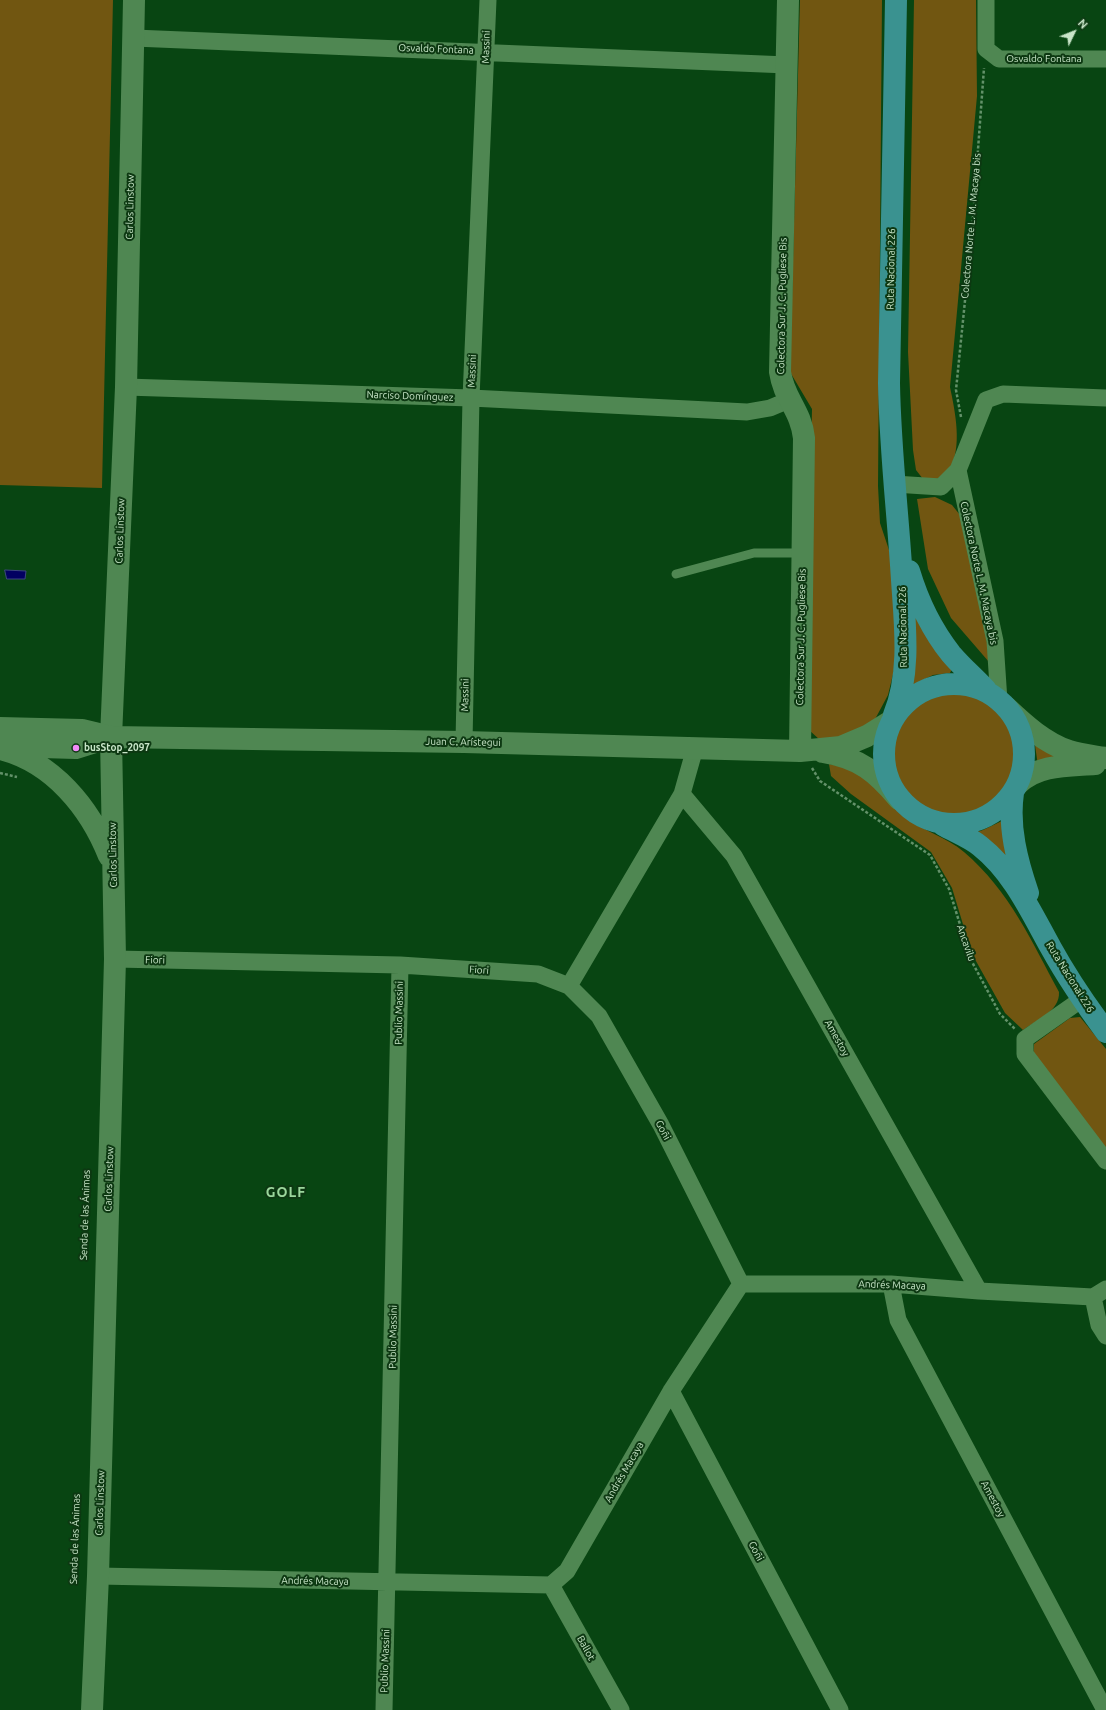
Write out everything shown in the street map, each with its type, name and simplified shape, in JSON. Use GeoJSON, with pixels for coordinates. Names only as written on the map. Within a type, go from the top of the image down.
{"type":"FeatureCollection","features":[{"type":"Feature","properties":{"kind":"highway","name":"Ruta Nacional 226"},"geometry":{"type":"LineString","coordinates":[[896,0],[889,383],[890,431],[899,538],[905,652],[900,697],[884,743],[884,763],[889,782],[899,799],[914,813],[967,837],[980,845],[1003,870],[1038,921]]}},
{"type":"Feature","properties":{"kind":"highway","name":"Ruta Nacional 226"},"geometry":{"type":"LineString","coordinates":[[899,538],[913,585],[927,618],[952,654],[998,701],[1018,724],[1023,744],[1024,764],[1016,788],[1011,816],[1020,873],[1038,921],[1050,946],[1082,999],[1106,1032]]}},
{"type":"Feature","properties":{"kind":"highway","name":"Ruta Nacional 226"},"geometry":{"type":"LineString","coordinates":[[892,718],[911,698],[921,691],[938,685],[962,684],[974,686],[998,701]]}},
{"type":"Feature","properties":{"kind":"highway","name":"Ruta Nacional 226"},"geometry":{"type":"LineString","coordinates":[[932,821],[951,825],[969,823],[986,817],[1001,807],[1016,788]]}},
{"type":"Feature","properties":{"kind":"main road","name":"Carlos Linstow"},"geometry":{"type":"LineString","coordinates":[[92,1710],[98,1576],[115,959],[111,737],[126,387],[134,0]]}},
{"type":"Feature","properties":{"kind":"main road","name":"Colectora Sur J. C. Pugliese Bis"},"geometry":{"type":"LineString","coordinates":[[788,0],[780,360],[781,382],[789,400],[800,418],[803,433],[802,553],[807,751]]}},
{"type":"Feature","properties":{"kind":"main road"},"geometry":{"type":"LineString","coordinates":[[998,701],[1030,729],[1057,746],[1070,752],[1106,758]]}},
{"type":"Feature","properties":{"kind":"main road","name":"Juan C. Arístegui"},"geometry":{"type":"LineString","coordinates":[[807,751],[841,747],[850,744],[892,718]]}},
{"type":"Feature","properties":{"kind":"main road"},"geometry":{"type":"LineString","coordinates":[[0,728],[82,730],[111,737]]}},
{"type":"Feature","properties":{"kind":"main road"},"geometry":{"type":"LineString","coordinates":[[0,746],[76,748],[111,737]]}},
{"type":"Feature","properties":{"kind":"main road","name":"Juan C. Arístegui"},"geometry":{"type":"LineString","coordinates":[[111,737],[464,742],[807,751],[845,757],[866,766],[879,776],[899,799]]}},
{"type":"Feature","properties":{"kind":"main road"},"geometry":{"type":"LineString","coordinates":[[0,749],[26,759],[63,784],[89,814],[98,830],[113,865]]}},
{"type":"Feature","properties":{"kind":"main road"},"geometry":{"type":"LineString","coordinates":[[1016,788],[1027,776],[1047,769],[1106,763]]}},
{"type":"Feature","properties":{"kind":"street","name":"Massini"},"geometry":{"type":"LineString","coordinates":[[464,742],[470,398],[488,0]]}},
{"type":"Feature","properties":{"kind":"street"},"geometry":{"type":"LineString","coordinates":[[986,0],[986,49]]}},
{"type":"Feature","properties":{"kind":"street","name":"Osvaldo Fontana"},"geometry":{"type":"LineString","coordinates":[[134,38],[486,51],[787,65]]}},
{"type":"Feature","properties":{"kind":"street","name":"Osvaldo Fontana"},"geometry":{"type":"LineString","coordinates":[[986,49],[999,60],[1106,59]]}},
{"type":"Feature","properties":{"kind":"street","name":"Narciso Domínguez"},"geometry":{"type":"LineString","coordinates":[[126,387],[470,398],[747,412],[770,408],[789,400]]}},
{"type":"Feature","properties":{"kind":"street"},"geometry":{"type":"LineString","coordinates":[[894,484],[941,487],[958,470],[986,400],[1003,394],[1106,398]]}},
{"type":"Feature","properties":{"kind":"street","name":"Colectora Norte L. M. Macaya bis"},"geometry":{"type":"LineString","coordinates":[[958,470],[995,641],[998,701]]}},
{"type":"Feature","properties":{"kind":"street"},"geometry":{"type":"LineString","coordinates":[[569,986],[682,794],[695,748]]}},
{"type":"Feature","properties":{"kind":"street","name":"Amestoy"},"geometry":{"type":"LineString","coordinates":[[682,794],[734,856],[978,1291]]}},
{"type":"Feature","properties":{"kind":"street","name":"Fiori"},"geometry":{"type":"LineString","coordinates":[[115,959],[400,965],[538,974],[569,986]]}},
{"type":"Feature","properties":{"kind":"street","name":"Publio Massini"},"geometry":{"type":"LineString","coordinates":[[384,1710],[388,1583],[400,965]]}},
{"type":"Feature","properties":{"kind":"street","name":"Goñi"},"geometry":{"type":"LineString","coordinates":[[569,986],[599,1016],[661,1126],[741,1284]]}},
{"type":"Feature","properties":{"kind":"street"},"geometry":{"type":"LineString","coordinates":[[1082,999],[1025,1039],[1025,1054],[1106,1162]]}},
{"type":"Feature","properties":{"kind":"street","name":"Andrés Macaya"},"geometry":{"type":"LineString","coordinates":[[98,1576],[388,1583],[551,1585],[567,1571],[671,1391],[741,1284],[892,1284],[978,1291],[1099,1293]]}},
{"type":"Feature","properties":{"kind":"street","name":"Amestoy"},"geometry":{"type":"LineString","coordinates":[[892,1284],[898,1320],[1105,1710]]}},
{"type":"Feature","properties":{"kind":"street"},"geometry":{"type":"LineString","coordinates":[[1099,1293],[1099,1325],[1106,1336]]}},
{"type":"Feature","properties":{"kind":"street","name":"Goñi"},"geometry":{"type":"LineString","coordinates":[[671,1391],[840,1710]]}},
{"type":"Feature","properties":{"kind":"street","name":"Ballot"},"geometry":{"type":"LineString","coordinates":[[551,1585],[621,1710]]}},
{"type":"Feature","properties":{"kind":"lane"},"geometry":{"type":"LineString","coordinates":[[676,574],[754,553],[802,553]]}},
{"type":"Feature","properties":{"kind":"path","name":"Colectora Norte L. M. Macaya bis"},"geometry":{"type":"LineString","coordinates":[[962,420],[956,390],[972,231],[986,49]]}},
{"type":"Feature","properties":{"kind":"path","name":"Ancavilu"},"geometry":{"type":"LineString","coordinates":[[807,751],[820,781],[930,855],[949,889],[971,960],[1000,1014],[1025,1039]]}},
{"type":"Feature","properties":{"kind":"path"},"geometry":{"type":"LineString","coordinates":[[0,772],[23,780]]}},
{"type":"Feature","properties":{"kind":"shaded area"},"geometry":{"type":"Polygon","coordinates":[[[0,0],[113,0],[102,488],[0,485],[0,0]]]}},
{"type":"Feature","properties":{"kind":"shaded area"},"geometry":{"type":"Polygon","coordinates":[[[800,0],[882,0],[878,486],[880,523],[891,556],[897,658],[888,695],[873,723],[854,735],[820,740],[809,730],[806,716],[812,409],[790,372],[800,0]]]}},
{"type":"Feature","properties":{"kind":"shaded area"},"geometry":{"type":"Polygon","coordinates":[[[914,0],[976,0],[977,96],[950,387],[956,418],[957,440],[956,451],[949,470],[936,480],[923,479],[916,470],[913,450],[908,352],[914,0]]]}},
{"type":"Feature","properties":{"kind":"shaded area"},"geometry":{"type":"Polygon","coordinates":[[[935,497],[952,505],[964,520],[984,615],[989,662],[951,618],[928,569],[917,499],[935,497]]]}},
{"type":"Feature","properties":{"kind":"shaded area"},"geometry":{"type":"Polygon","coordinates":[[[5,570],[26,571],[25,579],[7,579],[5,570]]]}},
{"type":"Feature","properties":{"kind":"shaded area"},"geometry":{"type":"Polygon","coordinates":[[[910,589],[952,669],[950,673],[933,675],[913,685],[910,589]]]}},
{"type":"Feature","properties":{"kind":"shaded area"},"geometry":{"type":"Polygon","coordinates":[[[954,693],[977,698],[997,711],[1010,731],[1015,754],[1010,777],[997,797],[977,810],[954,815],[931,810],[911,797],[898,777],[893,754],[898,731],[911,711],[931,698],[954,693]]]}},
{"type":"Feature","properties":{"kind":"shaded area"},"geometry":{"type":"Polygon","coordinates":[[[1034,738],[1082,760],[1038,766],[1034,738]]]}},
{"type":"Feature","properties":{"kind":"shaded area"},"geometry":{"type":"Polygon","coordinates":[[[829,764],[864,771],[898,811],[919,826],[957,847],[980,867],[1007,900],[1029,936],[1059,992],[1056,1005],[1052,1010],[1023,1030],[1005,1013],[972,954],[952,888],[931,852],[851,794],[831,776],[829,764]]]}},
{"type":"Feature","properties":{"kind":"shaded area"},"geometry":{"type":"Polygon","coordinates":[[[1004,820],[1012,864],[971,834],[1004,820]]]}},
{"type":"Feature","properties":{"kind":"shaded area"},"geometry":{"type":"Polygon","coordinates":[[[1080,1017],[1106,1049],[1106,1150],[1033,1057],[1034,1044],[1070,1018],[1080,1017]]]}},
{"type":"Feature","properties":{"kind":"place","name":"busStop_2097"},"geometry":{"type":"Point","coordinates":[76,748]}},
{"type":"Feature","properties":{"kind":"district","name":"GOLF"},"geometry":{"type":"Point","coordinates":[286,1192]}}]}
